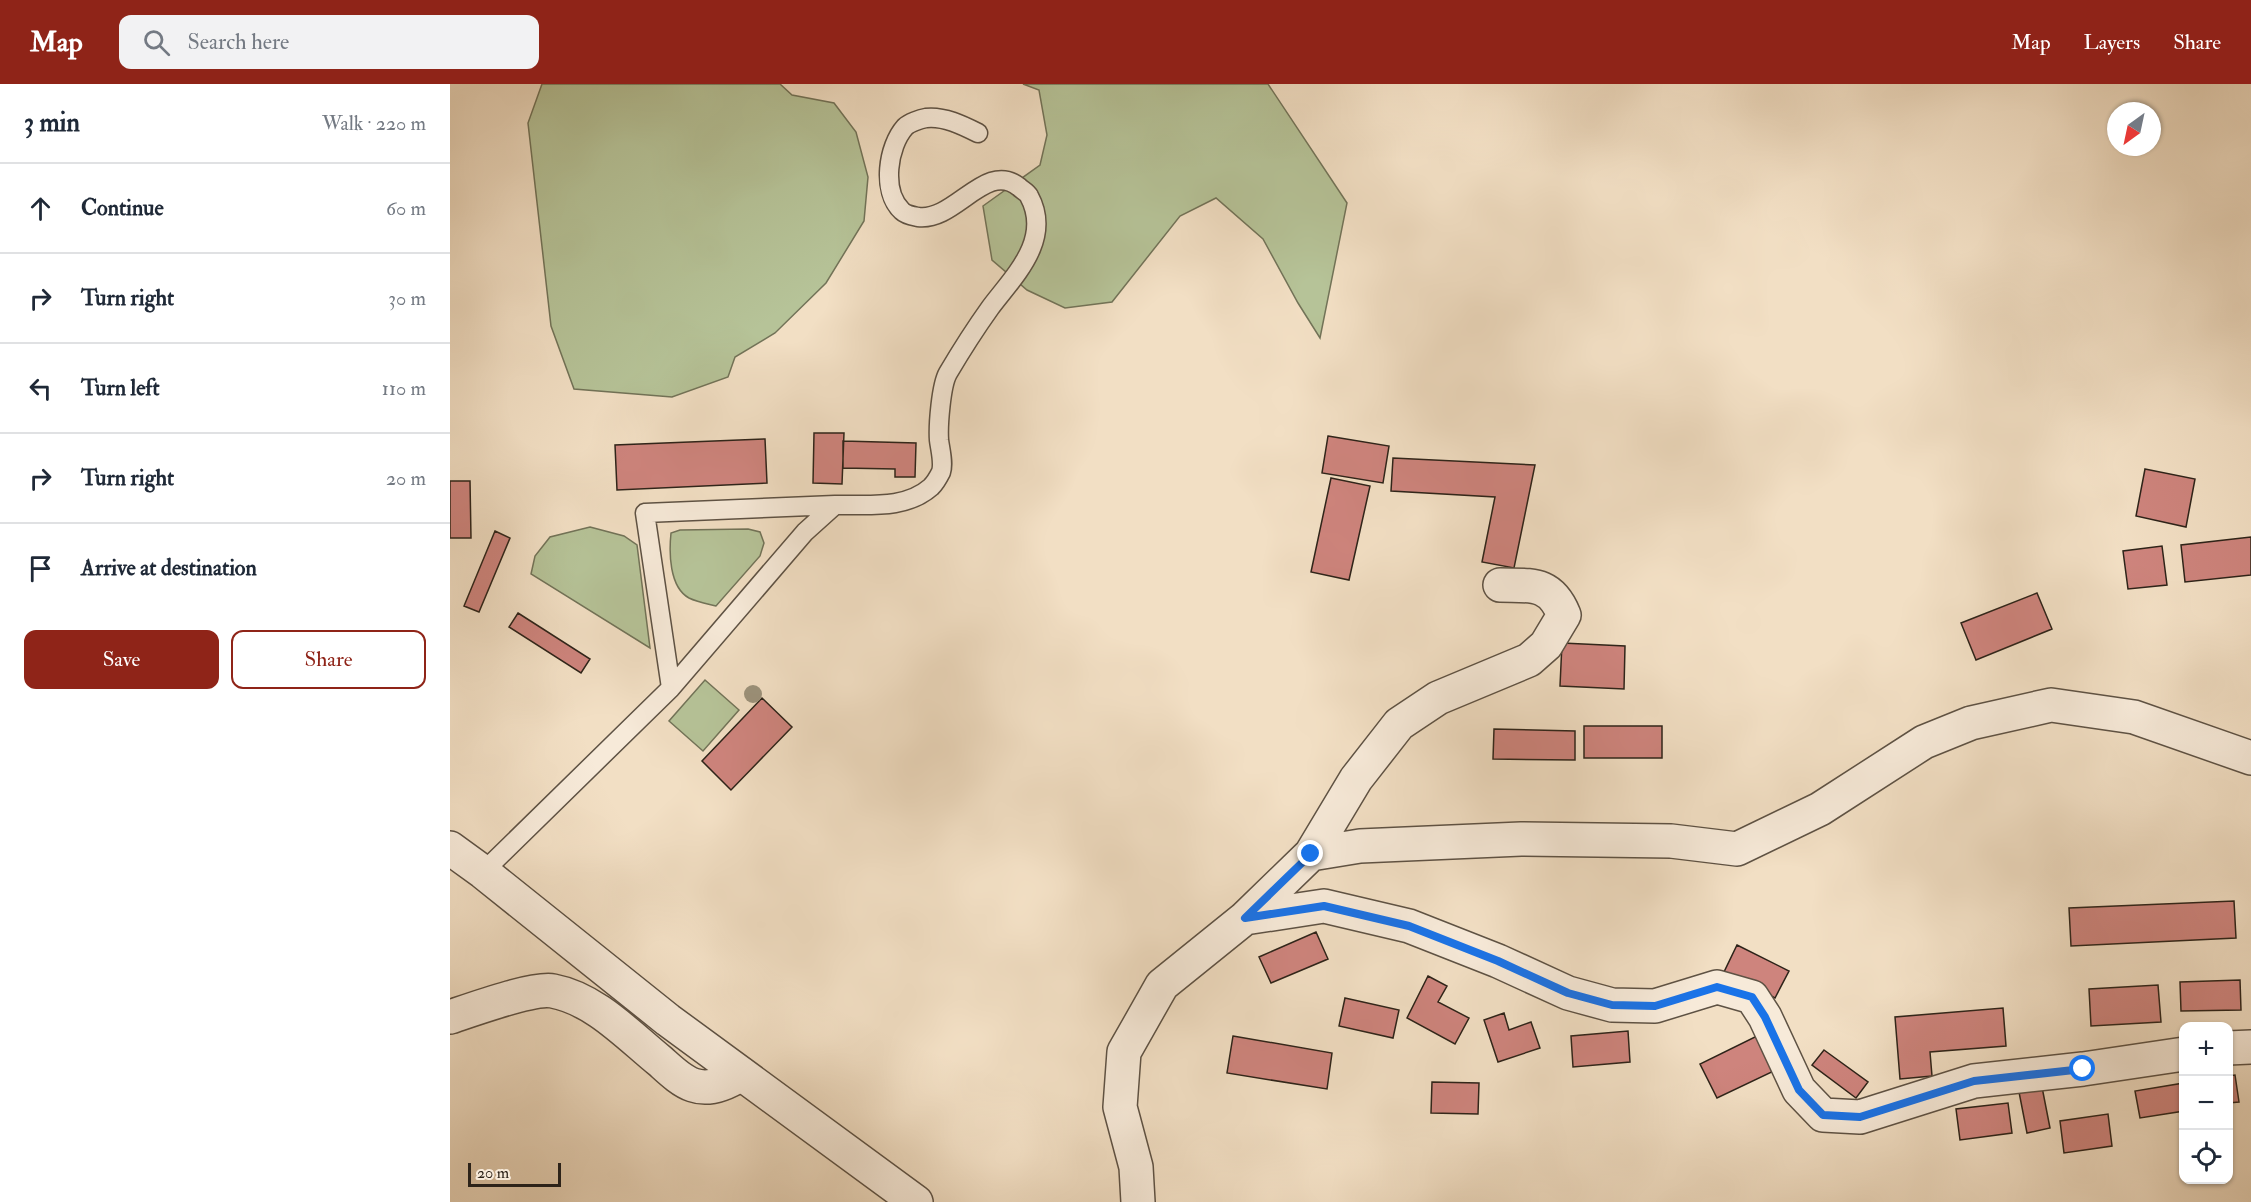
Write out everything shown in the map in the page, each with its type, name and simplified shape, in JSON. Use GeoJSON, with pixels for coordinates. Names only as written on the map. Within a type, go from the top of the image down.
{"type":"FeatureCollection","features":[{"type":"Feature","properties":{"kind":"street"},"geometry":{"type":"LineString","coordinates":[[1138,1202],[1136,1167],[1120,1107],[1124,1052],[1162,985],[1245,918],[1311,854],[1356,779],[1399,724],[1438,698],[1529,660],[1546,645],[1564,615],[1558,601],[1540,586],[1500,585]]}},
{"type":"Feature","properties":{"kind":"street"},"geometry":{"type":"LineString","coordinates":[[1311,854],[1360,846],[1521,839],[1671,841],[1737,849],[1820,809],[1924,742],[1971,723],[2051,705],[2134,717],[2251,758]]}},
{"type":"Feature","properties":{"kind":"street"},"geometry":{"type":"LineString","coordinates":[[450,848],[668,1020],[916,1202]]}},
{"type":"Feature","properties":{"kind":"street"},"geometry":{"type":"LineString","coordinates":[[1245,918],[1324,906],[1398,923],[1498,961],[1568,993],[1612,1005],[1655,1006],[1717,987],[1752,997],[1765,1017],[1799,1090],[1823,1115],[1860,1117],[1974,1081],[2083,1069],[2179,1055]]}},
{"type":"Feature","properties":{"kind":"street"},"geometry":{"type":"LineString","coordinates":[[450,1017],[520,996],[550,990],[575,997],[600,1012],[672,1071],[693,1085],[708,1087],[726,1083],[741,1074]]}},
{"type":"Feature","properties":{"kind":"street"},"geometry":{"type":"LineString","coordinates":[[2233,1048],[2251,1047]]}},
{"type":"Feature","properties":{"kind":"lane"},"geometry":{"type":"LineString","coordinates":[[671,688],[645,513],[901,504],[931,486],[941,471],[938,426],[946,376],[990,308],[1015,278],[1031,251],[1036,222],[1029,195],[1014,183],[1000,179],[980,187],[946,211],[927,218],[911,216],[902,211],[891,192],[890,163],[896,140],[907,125],[927,118],[952,120],[978,133]]}},
{"type":"Feature","properties":{"kind":"lane"},"geometry":{"type":"LineString","coordinates":[[483,872],[671,688],[805,532],[835,505]]}},
{"type":"Feature","properties":{"kind":"green space"},"geometry":{"type":"Polygon","coordinates":[[[542,84],[780,84],[792,95],[834,103],[856,132],[868,177],[864,221],[826,283],[775,333],[735,357],[728,377],[672,397],[574,389],[551,326],[528,123],[542,84]]]}},
{"type":"Feature","properties":{"kind":"green space"},"geometry":{"type":"Polygon","coordinates":[[[1023,84],[1268,84],[1347,203],[1320,338],[1263,239],[1216,198],[1180,216],[1112,302],[1065,308],[1027,290],[992,260],[983,206],[1040,165],[1047,135],[1039,90],[1023,84]]]}},
{"type":"Feature","properties":{"kind":"green space"},"geometry":{"type":"Polygon","coordinates":[[[590,527],[624,536],[637,545],[650,648],[531,574],[535,556],[550,537],[590,527]]]}},
{"type":"Feature","properties":{"kind":"green space"},"geometry":{"type":"Polygon","coordinates":[[[748,529],[760,532],[764,543],[760,556],[716,606],[702,603],[682,593],[677,586],[672,569],[671,533],[680,530],[748,529]]]}},
{"type":"Feature","properties":{"kind":"green space"},"geometry":{"type":"Polygon","coordinates":[[[705,680],[739,710],[703,751],[669,721],[705,680]]]}},
{"type":"Feature","properties":{"kind":"building"},"geometry":{"type":"Polygon","coordinates":[[[814,433],[844,433],[842,484],[813,483],[814,433]]]}},
{"type":"Feature","properties":{"kind":"building"},"geometry":{"type":"Polygon","coordinates":[[[1328,436],[1389,446],[1383,483],[1322,473],[1328,436]]]}},
{"type":"Feature","properties":{"kind":"building"},"geometry":{"type":"Polygon","coordinates":[[[765,439],[767,483],[617,490],[615,445],[765,439]]]}},
{"type":"Feature","properties":{"kind":"building"},"geometry":{"type":"Polygon","coordinates":[[[843,441],[916,443],[915,477],[895,477],[895,469],[843,468],[843,441]]]}},
{"type":"Feature","properties":{"kind":"building"},"geometry":{"type":"Polygon","coordinates":[[[1393,458],[1535,465],[1514,568],[1482,562],[1495,497],[1391,491],[1393,458]]]}},
{"type":"Feature","properties":{"kind":"building"},"geometry":{"type":"Polygon","coordinates":[[[2145,469],[2195,479],[2186,527],[2136,516],[2145,469]]]}},
{"type":"Feature","properties":{"kind":"building"},"geometry":{"type":"Polygon","coordinates":[[[1331,478],[1370,486],[1349,580],[1311,572],[1331,478]]]}},
{"type":"Feature","properties":{"kind":"building"},"geometry":{"type":"Polygon","coordinates":[[[450,481],[470,481],[471,538],[450,538],[450,481]]]}},
{"type":"Feature","properties":{"kind":"building"},"geometry":{"type":"Polygon","coordinates":[[[495,531],[510,538],[479,612],[464,606],[495,531]]]}},
{"type":"Feature","properties":{"kind":"building"},"geometry":{"type":"Polygon","coordinates":[[[2251,537],[2251,575],[2185,582],[2181,545],[2251,537]]]}},
{"type":"Feature","properties":{"kind":"building"},"geometry":{"type":"Polygon","coordinates":[[[2162,546],[2167,585],[2128,589],[2123,551],[2162,546]]]}},
{"type":"Feature","properties":{"kind":"building"},"geometry":{"type":"Polygon","coordinates":[[[2037,593],[2052,629],[1976,660],[1961,623],[2037,593]]]}},
{"type":"Feature","properties":{"kind":"building"},"geometry":{"type":"Polygon","coordinates":[[[518,613],[590,659],[581,673],[509,627],[518,613]]]}},
{"type":"Feature","properties":{"kind":"building"},"geometry":{"type":"Polygon","coordinates":[[[1562,643],[1625,646],[1624,689],[1560,686],[1562,643]]]}},
{"type":"Feature","properties":{"kind":"building"},"geometry":{"type":"Polygon","coordinates":[[[762,698],[792,727],[731,790],[702,761],[762,698]]]}},
{"type":"Feature","properties":{"kind":"building"},"geometry":{"type":"Polygon","coordinates":[[[1584,726],[1662,726],[1662,758],[1584,758],[1584,726]]]}},
{"type":"Feature","properties":{"kind":"building"},"geometry":{"type":"Polygon","coordinates":[[[1494,729],[1575,731],[1575,760],[1493,759],[1494,729]]]}},
{"type":"Feature","properties":{"kind":"building"},"geometry":{"type":"Polygon","coordinates":[[[2234,901],[2236,938],[2071,946],[2069,908],[2234,901]]]}},
{"type":"Feature","properties":{"kind":"building"},"geometry":{"type":"Polygon","coordinates":[[[1316,932],[1328,959],[1271,983],[1259,957],[1316,932]]]}},
{"type":"Feature","properties":{"kind":"building"},"geometry":{"type":"Polygon","coordinates":[[[1737,945],[1789,971],[1775,998],[1724,972],[1737,945]]]}},
{"type":"Feature","properties":{"kind":"building"},"geometry":{"type":"Polygon","coordinates":[[[1428,976],[1447,986],[1438,1002],[1469,1018],[1455,1044],[1407,1018],[1428,976]]]}},
{"type":"Feature","properties":{"kind":"building"},"geometry":{"type":"Polygon","coordinates":[[[2240,980],[2241,1010],[2181,1011],[2180,982],[2240,980]]]}},
{"type":"Feature","properties":{"kind":"building"},"geometry":{"type":"Polygon","coordinates":[[[2158,985],[2161,1022],[2091,1026],[2089,989],[2158,985]]]}},
{"type":"Feature","properties":{"kind":"building"},"geometry":{"type":"Polygon","coordinates":[[[1345,998],[1399,1010],[1393,1038],[1339,1026],[1345,998]]]}},
{"type":"Feature","properties":{"kind":"building"},"geometry":{"type":"Polygon","coordinates":[[[2003,1008],[2006,1046],[1930,1052],[1932,1076],[1900,1079],[1895,1017],[2003,1008]]]}},
{"type":"Feature","properties":{"kind":"building"},"geometry":{"type":"Polygon","coordinates":[[[1504,1013],[1509,1030],[1531,1022],[1540,1048],[1498,1062],[1484,1020],[1504,1013]]]}},
{"type":"Feature","properties":{"kind":"building"},"geometry":{"type":"Polygon","coordinates":[[[1628,1031],[1630,1062],[1573,1067],[1571,1036],[1628,1031]]]}},
{"type":"Feature","properties":{"kind":"building"},"geometry":{"type":"Polygon","coordinates":[[[1759,1035],[1776,1070],[1717,1098],[1700,1064],[1759,1035]]]}},
{"type":"Feature","properties":{"kind":"building"},"geometry":{"type":"Polygon","coordinates":[[[1233,1036],[1332,1053],[1327,1089],[1227,1073],[1233,1036]]]}},
{"type":"Feature","properties":{"kind":"building"},"geometry":{"type":"Polygon","coordinates":[[[1824,1050],[1868,1082],[1856,1098],[1812,1065],[1824,1050]]]}},
{"type":"Feature","properties":{"kind":"building"},"geometry":{"type":"Polygon","coordinates":[[[2233,1075],[2235,1075],[2239,1102],[2233,1103],[2233,1075]]]}},
{"type":"Feature","properties":{"kind":"building"},"geometry":{"type":"Polygon","coordinates":[[[1432,1082],[1479,1083],[1478,1114],[1431,1113],[1432,1082]]]}},
{"type":"Feature","properties":{"kind":"building"},"geometry":{"type":"Polygon","coordinates":[[[2179,1084],[2179,1112],[2140,1118],[2135,1091],[2179,1084]]]}},
{"type":"Feature","properties":{"kind":"building"},"geometry":{"type":"Polygon","coordinates":[[[2042,1087],[2050,1128],[2027,1133],[2019,1092],[2042,1087]]]}},
{"type":"Feature","properties":{"kind":"building"},"geometry":{"type":"Polygon","coordinates":[[[2008,1103],[2012,1133],[1960,1140],[1956,1109],[2008,1103]]]}},
{"type":"Feature","properties":{"kind":"building"},"geometry":{"type":"Polygon","coordinates":[[[2108,1114],[2112,1146],[2064,1153],[2060,1121],[2108,1114]]]}},
{"type":"Feature","properties":{"kind":"route"},"geometry":{"type":"LineString","coordinates":[[1311,854],[1245,918],[1324,906],[1409,926],[1498,961],[1568,993],[1612,1005],[1655,1006],[1717,987],[1752,997],[1765,1017],[1799,1090],[1823,1115],[1860,1117],[1974,1081],[2083,1069]]}}]}
